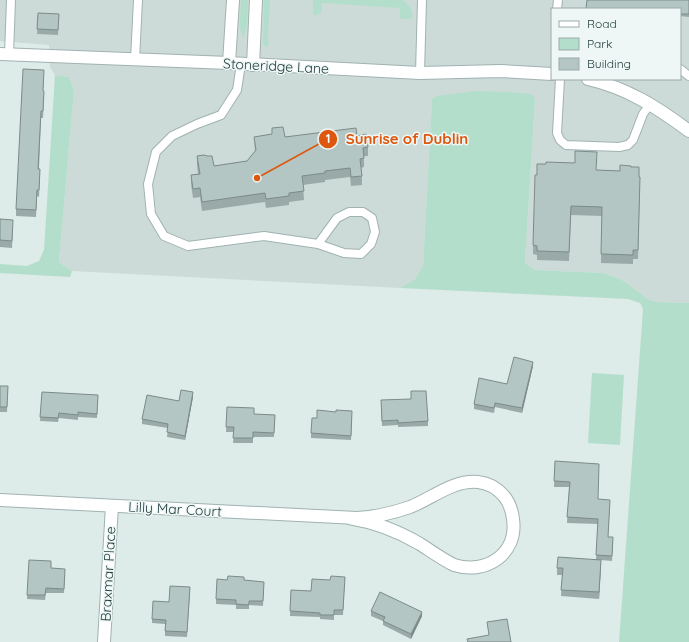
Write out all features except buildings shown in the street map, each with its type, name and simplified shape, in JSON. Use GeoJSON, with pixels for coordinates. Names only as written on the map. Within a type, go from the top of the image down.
{"type":"FeatureCollection","features":[{"type":"Feature","properties":{"kind":"street"},"geometry":{"type":"LineString","coordinates":[[233,0],[241,64]]}},
{"type":"Feature","properties":{"kind":"street"},"geometry":{"type":"LineString","coordinates":[[241,64],[256,0]]}},
{"type":"Feature","properties":{"kind":"street","name":"Stoneridge Lane"},"geometry":{"type":"LineString","coordinates":[[4,54],[420,73],[501,71],[551,74]]}},
{"type":"Feature","properties":{"kind":"street"},"geometry":{"type":"LineString","coordinates":[[591,80],[632,94],[650,104],[689,131]]}},
{"type":"Feature","properties":{"kind":"street","name":"Lilly Mar Court"},"geometry":{"type":"LineString","coordinates":[[0,500],[366,518],[412,507],[444,490],[460,484],[467,482],[480,482],[491,485],[504,496],[512,513],[514,525],[513,536],[505,551],[495,560],[482,566],[468,568],[454,565],[409,538],[384,527],[362,520],[349,518]]}},
{"type":"Feature","properties":{"kind":"street","name":"Braxmar Place"},"geometry":{"type":"LineString","coordinates":[[104,642],[112,506]]}},
{"type":"Feature","properties":{"kind":"lane"},"geometry":{"type":"LineString","coordinates":[[4,54],[11,0]]}},
{"type":"Feature","properties":{"kind":"lane"},"geometry":{"type":"LineString","coordinates":[[135,60],[138,0]]}},
{"type":"Feature","properties":{"kind":"lane"},"geometry":{"type":"LineString","coordinates":[[420,73],[422,0]]}},
{"type":"Feature","properties":{"kind":"lane"},"geometry":{"type":"LineString","coordinates":[[241,64],[237,90],[221,115],[172,136],[156,152],[148,184],[151,214],[164,236],[188,246],[264,236],[318,244],[344,253],[361,254],[371,244],[375,232],[372,218],[363,212],[349,212],[338,218],[318,244]]}},
{"type":"Feature","properties":{"kind":"lane"},"geometry":{"type":"LineString","coordinates":[[681,70],[689,76]]}},
{"type":"Feature","properties":{"kind":"lane"},"geometry":{"type":"LineString","coordinates":[[560,80],[557,133],[560,140],[566,144],[619,147],[628,145],[633,140],[643,114],[650,104]]}},
{"type":"Feature","properties":{"kind":"shaded area"},"geometry":{"type":"Polygon","coordinates":[[[0,0],[689,0],[689,303],[658,302],[649,300],[624,281],[604,273],[535,270],[525,263],[535,100],[432,99],[423,266],[415,279],[400,288],[72,271],[59,262],[74,88],[69,77],[55,75],[50,67],[49,45],[0,41],[0,0]]]}},
{"type":"Feature","properties":{"kind":"green space"},"geometry":{"type":"Polygon","coordinates":[[[241,0],[248,0],[247,25],[244,36],[242,36],[240,28],[241,0]]]}},
{"type":"Feature","properties":{"kind":"green space"},"geometry":{"type":"Polygon","coordinates":[[[264,0],[270,0],[269,45],[265,47],[263,43],[264,0]]]}},
{"type":"Feature","properties":{"kind":"green space"},"geometry":{"type":"Polygon","coordinates":[[[313,0],[402,0],[410,7],[412,18],[401,19],[400,8],[322,3],[321,13],[314,15],[313,0]]]}},
{"type":"Feature","properties":{"kind":"green space"},"geometry":{"type":"Polygon","coordinates":[[[55,75],[69,77],[74,89],[59,262],[72,271],[70,277],[0,273],[0,264],[27,266],[39,261],[44,250],[55,75]]]}},
{"type":"Feature","properties":{"kind":"green space"},"geometry":{"type":"Polygon","coordinates":[[[476,91],[532,94],[535,100],[525,263],[535,270],[604,273],[624,281],[649,300],[658,302],[689,303],[689,642],[619,642],[643,309],[640,303],[628,299],[400,288],[415,279],[423,266],[432,99],[437,96],[476,91]]]}},
{"type":"Feature","properties":{"kind":"green space"},"geometry":{"type":"Polygon","coordinates":[[[592,373],[624,375],[620,445],[588,443],[592,373]]]}},
{"type":"Feature","properties":{"kind":"place","name":"Sunrise of Dublin"},"geometry":{"type":"Point","coordinates":[257,178]}}]}
